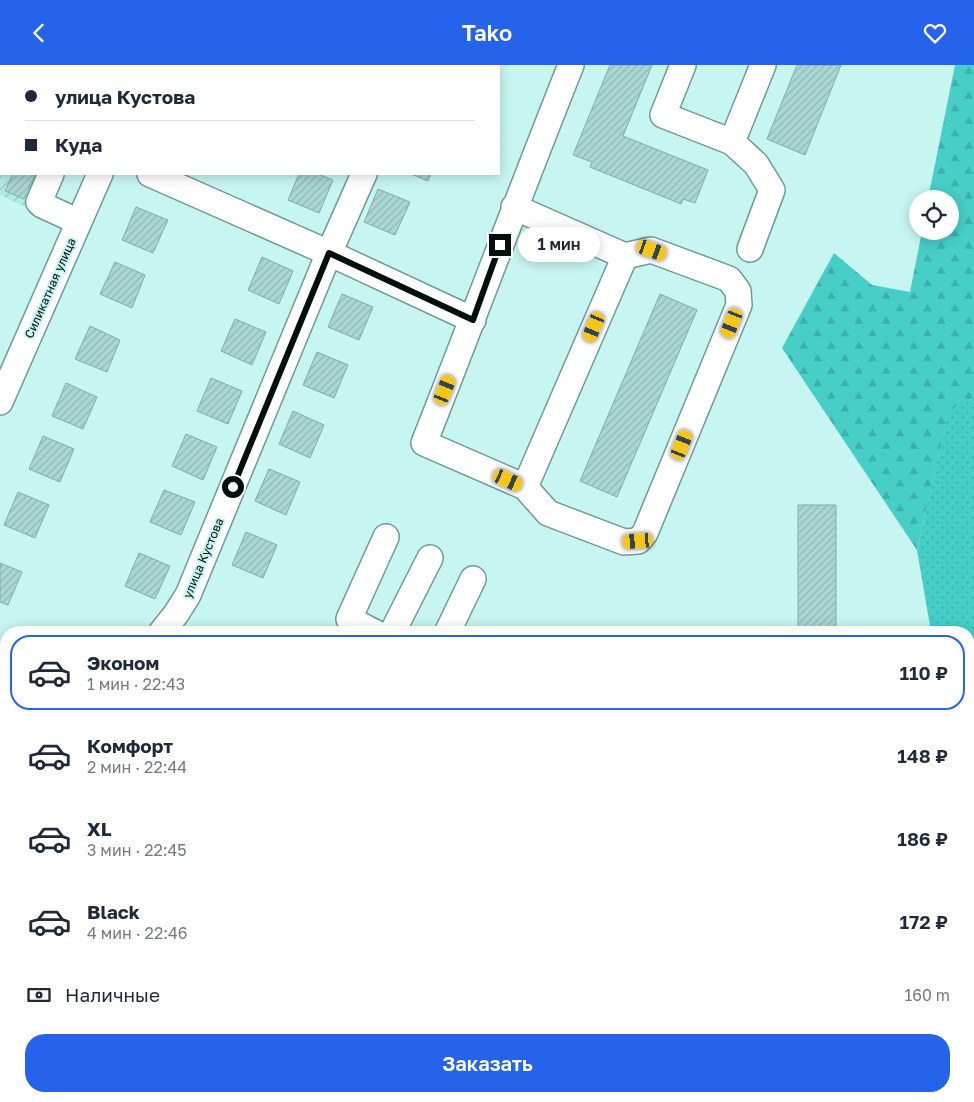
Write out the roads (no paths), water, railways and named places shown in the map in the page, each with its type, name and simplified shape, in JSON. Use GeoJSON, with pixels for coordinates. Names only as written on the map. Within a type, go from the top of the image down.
{"type":"FeatureCollection","features":[{"type":"Feature","properties":{"kind":"street"},"geometry":{"type":"LineString","coordinates":[[514,207],[625,256],[652,250],[729,279],[738,291],[739,305],[645,533],[638,541],[624,542],[548,513],[525,487],[424,443],[473,320],[514,207],[571,65]]}},
{"type":"Feature","properties":{"kind":"street"},"geometry":{"type":"LineString","coordinates":[[683,65],[663,115],[732,142],[756,165],[772,190],[750,249]]}},
{"type":"Feature","properties":{"kind":"street"},"geometry":{"type":"LineString","coordinates":[[732,142],[763,65]]}},
{"type":"Feature","properties":{"kind":"street"},"geometry":{"type":"LineString","coordinates":[[50,175],[40,198],[40,203],[79,222]]}},
{"type":"Feature","properties":{"kind":"street","name":"Силикатная улица"},"geometry":{"type":"LineString","coordinates":[[0,402],[100,175]]}},
{"type":"Feature","properties":{"kind":"street"},"geometry":{"type":"LineString","coordinates":[[152,175],[329,253],[473,320]]}},
{"type":"Feature","properties":{"kind":"street","name":"улица Кустова"},"geometry":{"type":"LineString","coordinates":[[167,626],[188,595],[329,253],[364,175]]}},
{"type":"Feature","properties":{"kind":"street"},"geometry":{"type":"LineString","coordinates":[[525,487],[625,256]]}},
{"type":"Feature","properties":{"kind":"street"},"geometry":{"type":"LineString","coordinates":[[362,626],[349,619],[386,537]]}},
{"type":"Feature","properties":{"kind":"street"},"geometry":{"type":"LineString","coordinates":[[396,626],[430,558]]}},
{"type":"Feature","properties":{"kind":"street"},"geometry":{"type":"LineString","coordinates":[[450,626],[473,579]]}}]}
